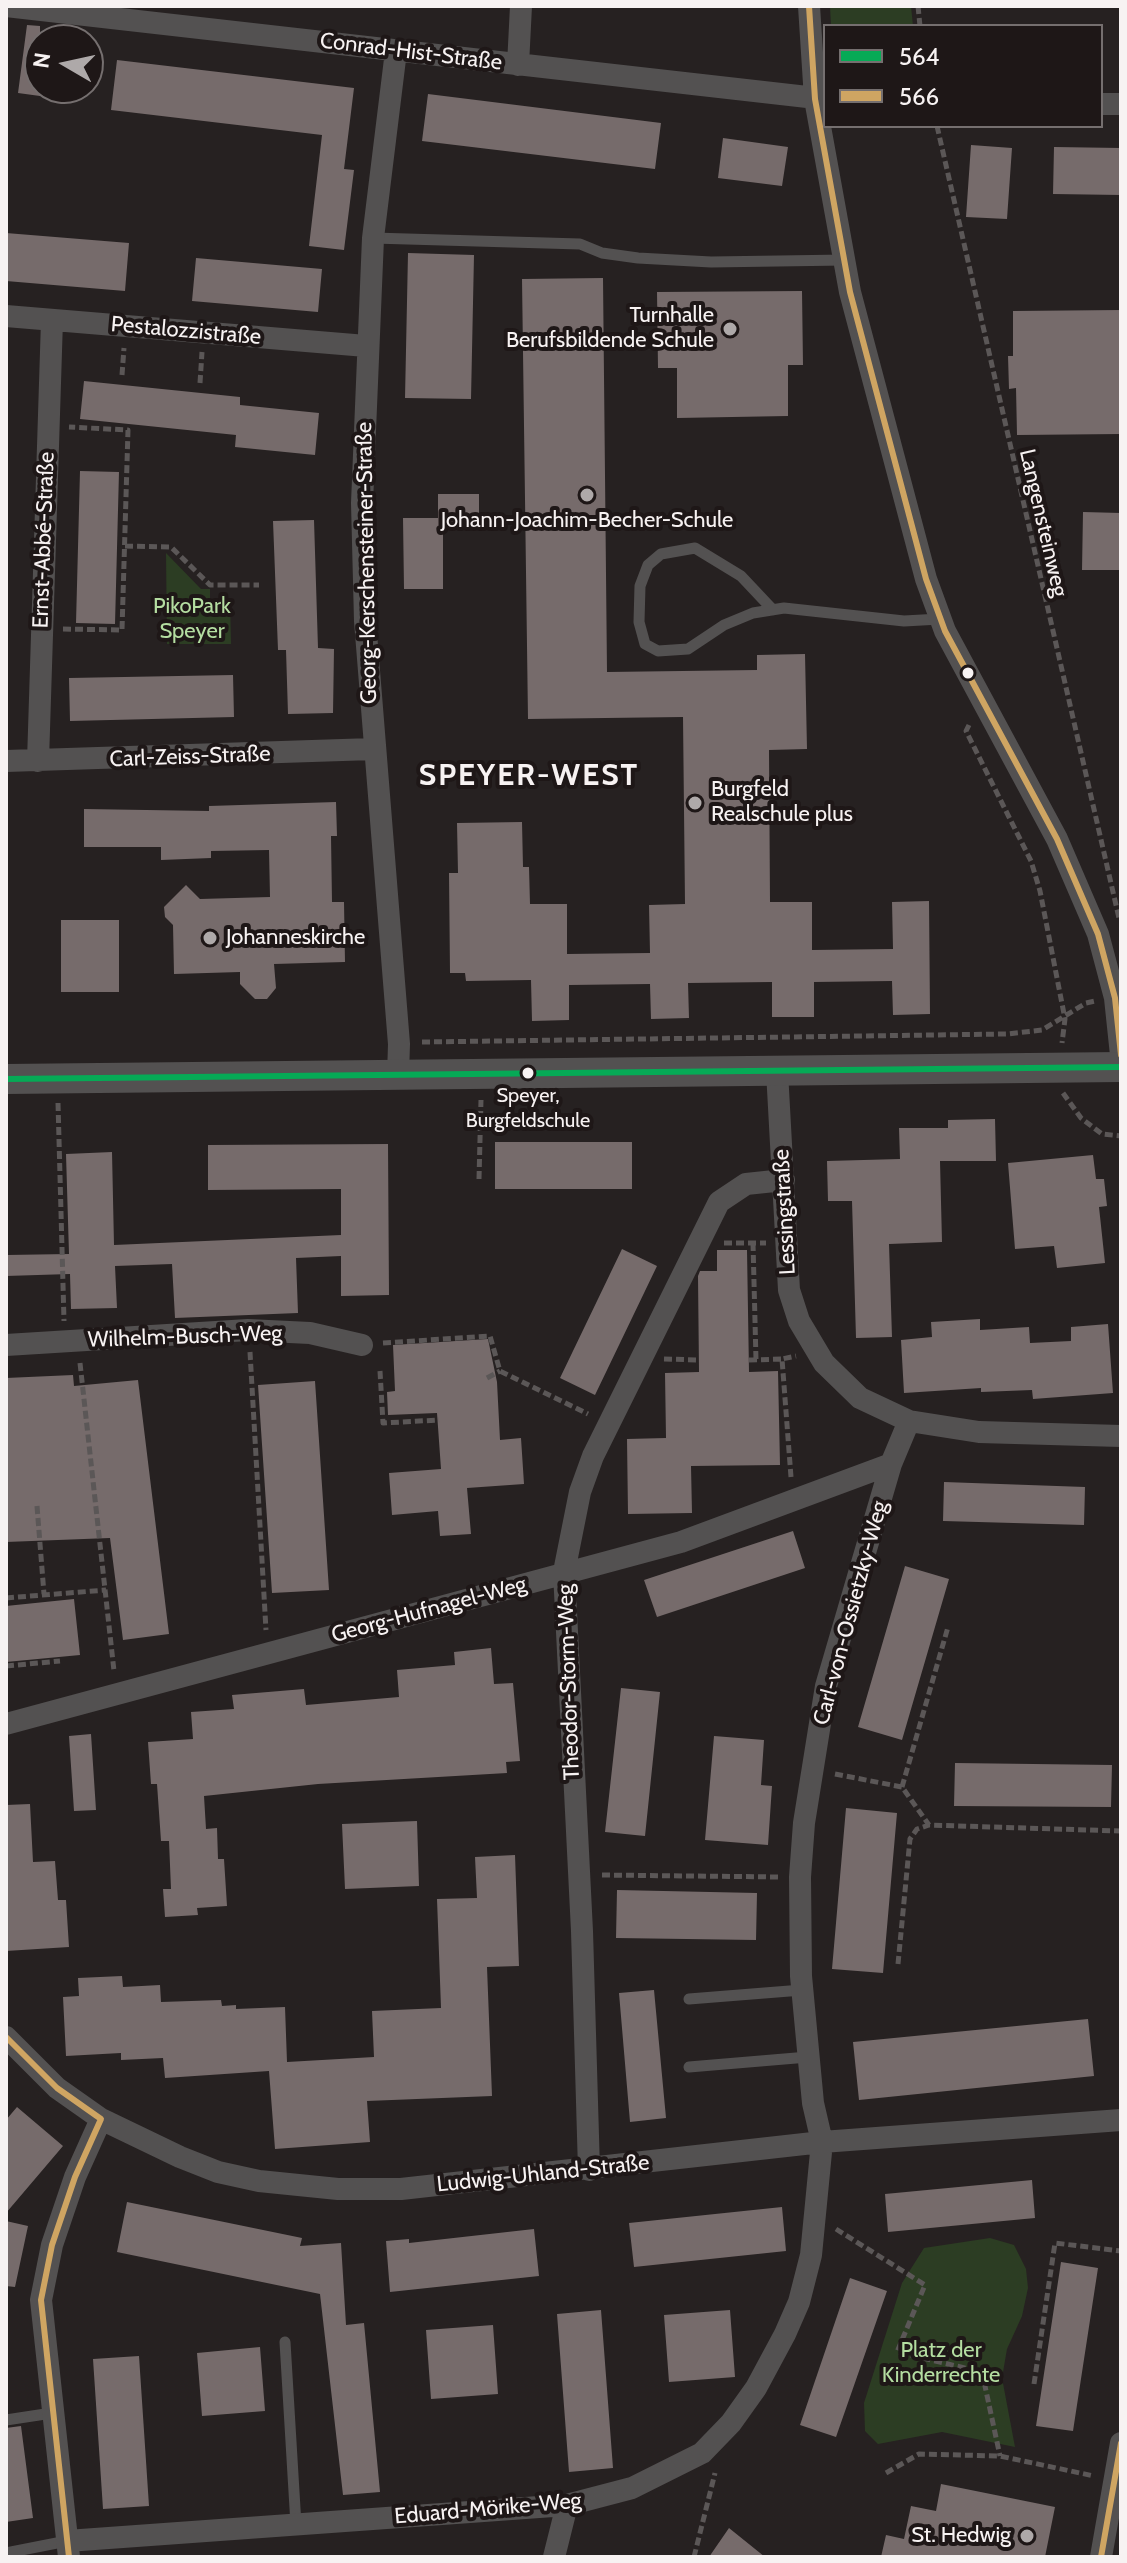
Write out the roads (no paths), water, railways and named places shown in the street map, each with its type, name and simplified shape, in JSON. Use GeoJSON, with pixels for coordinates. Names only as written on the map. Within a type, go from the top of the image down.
{"type":"FeatureCollection","features":[{"type":"Feature","properties":{"kind":"main road"},"geometry":{"type":"LineString","coordinates":[[6,1079],[1121,1067]]}},
{"type":"Feature","properties":{"kind":"street","name":"Conrad-Hist-Straße"},"geometry":{"type":"LineString","coordinates":[[6,6],[820,99]]}},
{"type":"Feature","properties":{"kind":"street"},"geometry":{"type":"LineString","coordinates":[[214,29],[217,6]]}},
{"type":"Feature","properties":{"kind":"street"},"geometry":{"type":"LineString","coordinates":[[518,65],[521,6]]}},
{"type":"Feature","properties":{"kind":"street"},"geometry":{"type":"LineString","coordinates":[[809,6],[820,99]]}},
{"type":"Feature","properties":{"kind":"street","name":"Georg-Kerschensteiner-Straße"},"geometry":{"type":"LineString","coordinates":[[396,51],[373,238],[366,346],[362,518],[373,749],[399,1044],[398,1075]]}},
{"type":"Feature","properties":{"kind":"street"},"geometry":{"type":"LineString","coordinates":[[825,128],[845,260],[918,549],[940,619],[981,703],[1057,839],[1098,934],[1115,998],[1121,1055]]}},
{"type":"Feature","properties":{"kind":"street","name":"Pestalozzistraße"},"geometry":{"type":"LineString","coordinates":[[6,316],[366,346]]}},
{"type":"Feature","properties":{"kind":"street","name":"Ernst-Abbé-Straße"},"geometry":{"type":"LineString","coordinates":[[38,761],[52,320]]}},
{"type":"Feature","properties":{"kind":"street","name":"Carl-Zeiss-Straße"},"geometry":{"type":"LineString","coordinates":[[6,761],[373,749]]}},
{"type":"Feature","properties":{"kind":"street","name":"Lessingstraße"},"geometry":{"type":"LineString","coordinates":[[777,1071],[789,1290],[815,1353],[860,1398],[909,1421],[979,1432],[1121,1436]]}},
{"type":"Feature","properties":{"kind":"street","name":"Theodor-Storm-Weg"},"geometry":{"type":"LineString","coordinates":[[589,2170],[564,1572],[580,1492],[608,1423],[719,1202],[746,1184],[784,1180]]}},
{"type":"Feature","properties":{"kind":"street","name":"Wilhelm-Busch-Weg"},"geometry":{"type":"LineString","coordinates":[[6,1345],[248,1330],[310,1333],[362,1345]]}},
{"type":"Feature","properties":{"kind":"street","name":"Carl-von-Ossietzky-Weg"},"geometry":{"type":"LineString","coordinates":[[822,2142],[808,2057],[802,1990],[800,1877],[812,1773],[826,1686],[891,1464],[909,1421]]}},
{"type":"Feature","properties":{"kind":"street","name":"Georg-Hufnagel-Weg"},"geometry":{"type":"LineString","coordinates":[[6,1724],[681,1542],[891,1464]]}},
{"type":"Feature","properties":{"kind":"street","name":"Ludwig-Uhland-Straße"},"geometry":{"type":"LineString","coordinates":[[6,2037],[57,2088],[101,2119],[218,2172],[285,2185],[401,2189],[822,2142],[1121,2120]]}},
{"type":"Feature","properties":{"kind":"street"},"geometry":{"type":"LineString","coordinates":[[68,2549],[41,2300],[52,2245],[75,2177],[101,2119]]}},
{"type":"Feature","properties":{"kind":"street","name":"Eduard-Mörike-Weg"},"geometry":{"type":"LineString","coordinates":[[68,2549],[296,2525],[567,2505],[632,2488],[702,2453],[731,2423],[756,2388],[799,2302],[817,2217],[822,2142]]}},
{"type":"Feature","properties":{"kind":"street"},"geometry":{"type":"LineString","coordinates":[[1101,2557],[1121,2443]]}},
{"type":"Feature","properties":{"kind":"street"},"geometry":{"type":"LineString","coordinates":[[554,2557],[567,2505]]}},
{"type":"Feature","properties":{"kind":"lane"},"geometry":{"type":"LineString","coordinates":[[373,238],[580,244],[626,256],[711,262],[845,260]]}},
{"type":"Feature","properties":{"kind":"lane"},"geometry":{"type":"LineString","coordinates":[[773,610],[731,569],[695,548],[661,554],[648,565],[640,586],[639,622],[645,644],[658,651],[688,649],[724,625],[753,613],[773,610],[810,610],[904,621],[940,619]]}},
{"type":"Feature","properties":{"kind":"lane"},"geometry":{"type":"LineString","coordinates":[[689,1999],[802,1990]]}},
{"type":"Feature","properties":{"kind":"lane"},"geometry":{"type":"LineString","coordinates":[[689,2067],[808,2057]]}},
{"type":"Feature","properties":{"kind":"lane"},"geometry":{"type":"LineString","coordinates":[[285,2342],[296,2525]]}},
{"type":"Feature","properties":{"kind":"lane"},"geometry":{"type":"LineString","coordinates":[[6,2420],[52,2413]]}},
{"type":"Feature","properties":{"kind":"lane"},"geometry":{"type":"LineString","coordinates":[[6,2553],[68,2549]]}},
{"type":"Feature","properties":{"kind":"place","name":"Turnhalle Berufsbildende Schule"},"geometry":{"type":"Point","coordinates":[730,329]}},
{"type":"Feature","properties":{"kind":"place","name":"Johann-Joachim-Becher-Schule"},"geometry":{"type":"Point","coordinates":[587,495]}},
{"type":"Feature","properties":{"kind":"place","name":"Burgfeld Realschule plus"},"geometry":{"type":"Point","coordinates":[695,803]}},
{"type":"Feature","properties":{"kind":"place","name":"Johanneskirche"},"geometry":{"type":"Point","coordinates":[210,938]}},
{"type":"Feature","properties":{"kind":"place","name":"Speyer, Burgfeldschule"},"geometry":{"type":"Point","coordinates":[528,1073]}},
{"type":"Feature","properties":{"kind":"place","name":"St. Hedwig"},"geometry":{"type":"Point","coordinates":[1027,2536]}},
{"type":"Feature","properties":{"kind":"district","name":"SPEYER-WEST"},"geometry":{"type":"Point","coordinates":[529,776]}},
{"type":"Feature","properties":{"kind":"park label","name":"PikoPark Speyer"},"geometry":{"type":"Point","coordinates":[192,620]}},
{"type":"Feature","properties":{"kind":"park label","name":"Platz der Kinderrechte"},"geometry":{"type":"Point","coordinates":[941,2364]}}]}
